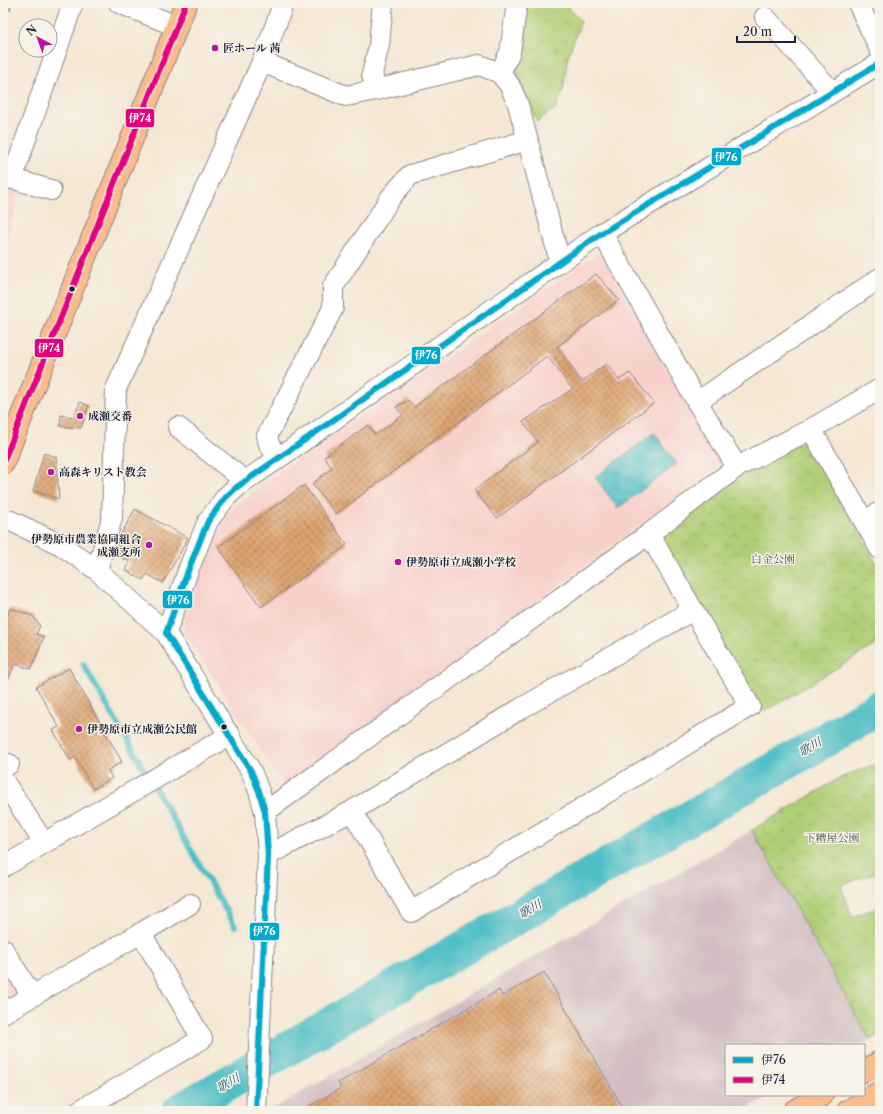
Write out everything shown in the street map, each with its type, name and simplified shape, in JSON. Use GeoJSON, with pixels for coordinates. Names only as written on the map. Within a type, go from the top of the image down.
{"type":"FeatureCollection","features":[{"type":"Feature","properties":{"kind":"main road"},"geometry":{"type":"LineString","coordinates":[[3,463],[186,3]]}},
{"type":"Feature","properties":{"kind":"main road"},"geometry":{"type":"LineString","coordinates":[[865,1070],[880,1062]]}},
{"type":"Feature","properties":{"kind":"main road"},"geometry":{"type":"LineString","coordinates":[[848,1111],[880,1092]]}},
{"type":"Feature","properties":{"kind":"main road"},"geometry":{"type":"LineString","coordinates":[[794,1111],[820,1096]]}},
{"type":"Feature","properties":{"kind":"street"},"geometry":{"type":"LineString","coordinates":[[51,190],[8,177],[73,3]]}},
{"type":"Feature","properties":{"kind":"street"},"geometry":{"type":"LineString","coordinates":[[119,3],[176,26]]}},
{"type":"Feature","properties":{"kind":"street"},"geometry":{"type":"LineString","coordinates":[[97,570],[112,518],[116,389],[262,62],[281,10],[282,3]]}},
{"type":"Feature","properties":{"kind":"street"},"geometry":{"type":"LineString","coordinates":[[376,90],[372,74],[379,45],[383,3]]}},
{"type":"Feature","properties":{"kind":"street"},"geometry":{"type":"LineString","coordinates":[[500,73],[510,52],[517,3]]}},
{"type":"Feature","properties":{"kind":"street"},"geometry":{"type":"LineString","coordinates":[[858,3],[880,50]]}},
{"type":"Feature","properties":{"kind":"street"},"geometry":{"type":"LineString","coordinates":[[765,18],[832,92]]}},
{"type":"Feature","properties":{"kind":"street"},"geometry":{"type":"LineString","coordinates":[[262,62],[346,96],[479,66],[500,73],[510,86],[518,104],[560,262]]}},
{"type":"Feature","properties":{"kind":"street"},"geometry":{"type":"LineString","coordinates":[[166,633],[189,568],[208,522],[226,497],[245,481],[602,233],[880,63]]}},
{"type":"Feature","properties":{"kind":"street"},"geometry":{"type":"LineString","coordinates":[[278,458],[269,444],[267,436],[333,308],[334,287],[392,197],[410,175],[528,140]]}},
{"type":"Feature","properties":{"kind":"street"},"geometry":{"type":"LineString","coordinates":[[602,233],[697,402],[737,467]]}},
{"type":"Feature","properties":{"kind":"street"},"geometry":{"type":"LineString","coordinates":[[697,402],[880,278]]}},
{"type":"Feature","properties":{"kind":"street"},"geometry":{"type":"LineString","coordinates":[[265,812],[649,534],[737,467],[811,429],[880,389]]}},
{"type":"Feature","properties":{"kind":"street"},"geometry":{"type":"LineString","coordinates":[[186,428],[245,481]]}},
{"type":"Feature","properties":{"kind":"street"},"geometry":{"type":"LineString","coordinates":[[811,429],[872,517],[880,549]]}},
{"type":"Feature","properties":{"kind":"street"},"geometry":{"type":"LineString","coordinates":[[11,521],[61,545],[97,570],[166,633],[251,771],[265,812],[268,855],[256,1111]]}},
{"type":"Feature","properties":{"kind":"street"},"geometry":{"type":"LineString","coordinates":[[352,811],[411,912],[750,706],[649,534]]}},
{"type":"Feature","properties":{"kind":"street"},"geometry":{"type":"LineString","coordinates":[[268,855],[352,811],[520,709],[693,610]]}},
{"type":"Feature","properties":{"kind":"street"},"geometry":{"type":"LineString","coordinates":[[3,867],[230,735]]}},
{"type":"Feature","properties":{"kind":"street"},"geometry":{"type":"LineString","coordinates":[[5,770],[44,843]]}},
{"type":"Feature","properties":{"kind":"street"},"geometry":{"type":"LineString","coordinates":[[3,1013],[190,904]]}},
{"type":"Feature","properties":{"kind":"street"},"geometry":{"type":"LineString","coordinates":[[79,1111],[202,1039],[141,933]]}},
{"type":"Feature","properties":{"kind":"street"},"geometry":{"type":"LineString","coordinates":[[3,949],[32,996]]}},
{"type":"Feature","properties":{"kind":"shaded area"},"geometry":{"type":"Polygon","coordinates":[[[3,190],[18,193],[3,264],[3,190]]]}},
{"type":"Feature","properties":{"kind":"shaded area","name":"伊勢原市立成瀬小学校"},"geometry":{"type":"Polygon","coordinates":[[[600,252],[721,464],[286,789],[183,631],[187,609],[225,515],[263,483],[600,252]]]}},
{"type":"Feature","properties":{"kind":"shaded area"},"geometry":{"type":"Polygon","coordinates":[[[752,830],[870,1040],[863,1044],[725,1044],[725,1096],[770,1096],[743,1111],[272,1111],[273,1109],[752,830]]]}},
{"type":"Feature","properties":{"kind":"shaded area"},"geometry":{"type":"Polygon","coordinates":[[[3,964],[17,988],[15,996],[3,1003],[3,964]]]}},
{"type":"Feature","properties":{"kind":"green space"},"geometry":{"type":"Polygon","coordinates":[[[525,3],[564,3],[581,21],[568,56],[563,90],[556,108],[537,122],[516,70],[525,3]]]}},
{"type":"Feature","properties":{"kind":"green space","name":"白金公園"},"geometry":{"type":"Polygon","coordinates":[[[807,439],[880,570],[880,642],[764,712],[656,536],[730,482],[807,439]]]}},
{"type":"Feature","properties":{"kind":"green space","name":"下糟屋公園"},"geometry":{"type":"Polygon","coordinates":[[[880,762],[880,871],[841,885],[852,917],[880,907],[880,1034],[870,1040],[752,830],[840,778],[880,762]]]}},
{"type":"Feature","properties":{"kind":"water"},"geometry":{"type":"Polygon","coordinates":[[[654,433],[677,464],[618,508],[595,477],[654,433]]]}},
{"type":"Feature","properties":{"kind":"building"},"geometry":{"type":"Polygon","coordinates":[[[3,3],[12,3],[10,10],[3,8],[3,3]]]}},
{"type":"Feature","properties":{"kind":"building"},"geometry":{"type":"Polygon","coordinates":[[[596,274],[619,300],[557,347],[582,382],[606,364],[619,380],[630,373],[654,403],[497,518],[474,490],[538,442],[523,422],[572,389],[547,356],[336,514],[312,484],[332,468],[324,457],[368,425],[375,435],[403,415],[396,407],[408,400],[414,407],[596,274]]]}},
{"type":"Feature","properties":{"kind":"building","name":"成瀬交番"},"geometry":{"type":"Polygon","coordinates":[[[80,402],[89,406],[81,428],[60,426],[61,415],[74,417],[80,402]]]}},
{"type":"Feature","properties":{"kind":"building"},"geometry":{"type":"Polygon","coordinates":[[[44,453],[56,457],[59,499],[33,491],[44,453]]]}},
{"type":"Feature","properties":{"kind":"building"},"geometry":{"type":"Polygon","coordinates":[[[304,485],[347,545],[261,607],[218,547],[304,485]]]}},
{"type":"Feature","properties":{"kind":"building","name":"伊勢原市農業協同組合 成瀬支所"},"geometry":{"type":"Polygon","coordinates":[[[135,509],[188,538],[163,583],[147,574],[143,580],[126,570],[130,562],[111,552],[135,509]]]}},
{"type":"Feature","properties":{"kind":"building"},"geometry":{"type":"Polygon","coordinates":[[[10,608],[33,616],[40,626],[36,634],[44,637],[31,669],[15,664],[8,680],[3,678],[3,626],[10,608]]]}},
{"type":"Feature","properties":{"kind":"building","name":"伊勢原市立成瀬公民館"},"geometry":{"type":"Polygon","coordinates":[[[69,668],[122,762],[108,770],[112,778],[93,789],[75,757],[70,760],[53,730],[59,727],[36,687],[69,668]]]}},
{"type":"Feature","properties":{"kind":"building"},"geometry":{"type":"Polygon","coordinates":[[[544,972],[623,1108],[619,1111],[301,1111],[341,1088],[338,1083],[499,990],[502,996],[544,972]]]}},
{"type":"Feature","properties":{"kind":"waterway"},"geometry":{"type":"LineString","coordinates":[[83,664],[146,773]]}},
{"type":"Feature","properties":{"kind":"waterway","name":"歌川"},"geometry":{"type":"LineString","coordinates":[[179,1111],[810,749],[880,707]]}},
{"type":"Feature","properties":{"kind":"waterway"},"geometry":{"type":"LineString","coordinates":[[154,786],[235,926]]}},
{"type":"Feature","properties":{"kind":"transit line","name":"伊74"},"geometry":{"type":"LineString","coordinates":[[3,463],[186,3]]}},
{"type":"Feature","properties":{"kind":"transit line","name":"伊76"},"geometry":{"type":"LineString","coordinates":[[256,1111],[268,855],[265,812],[251,771],[166,633],[189,568],[208,521],[226,497],[237,487],[602,233],[880,63]]}},
{"type":"Feature","properties":{"kind":"place","name":"匠ホール 茜"},"geometry":{"type":"Point","coordinates":[215,48]}},
{"type":"Feature","properties":{"kind":"place","name":"成瀬交番"},"geometry":{"type":"Point","coordinates":[80,416]}},
{"type":"Feature","properties":{"kind":"place","name":"高森キリスト教会"},"geometry":{"type":"Point","coordinates":[51,472]}},
{"type":"Feature","properties":{"kind":"place","name":"伊勢原市農業協同組合 成瀬支所"},"geometry":{"type":"Point","coordinates":[149,545]}},
{"type":"Feature","properties":{"kind":"place","name":"伊勢原市立成瀬小学校"},"geometry":{"type":"Point","coordinates":[398,562]}},
{"type":"Feature","properties":{"kind":"place","name":"伊勢原市立成瀬公民館"},"geometry":{"type":"Point","coordinates":[79,729]}}]}
